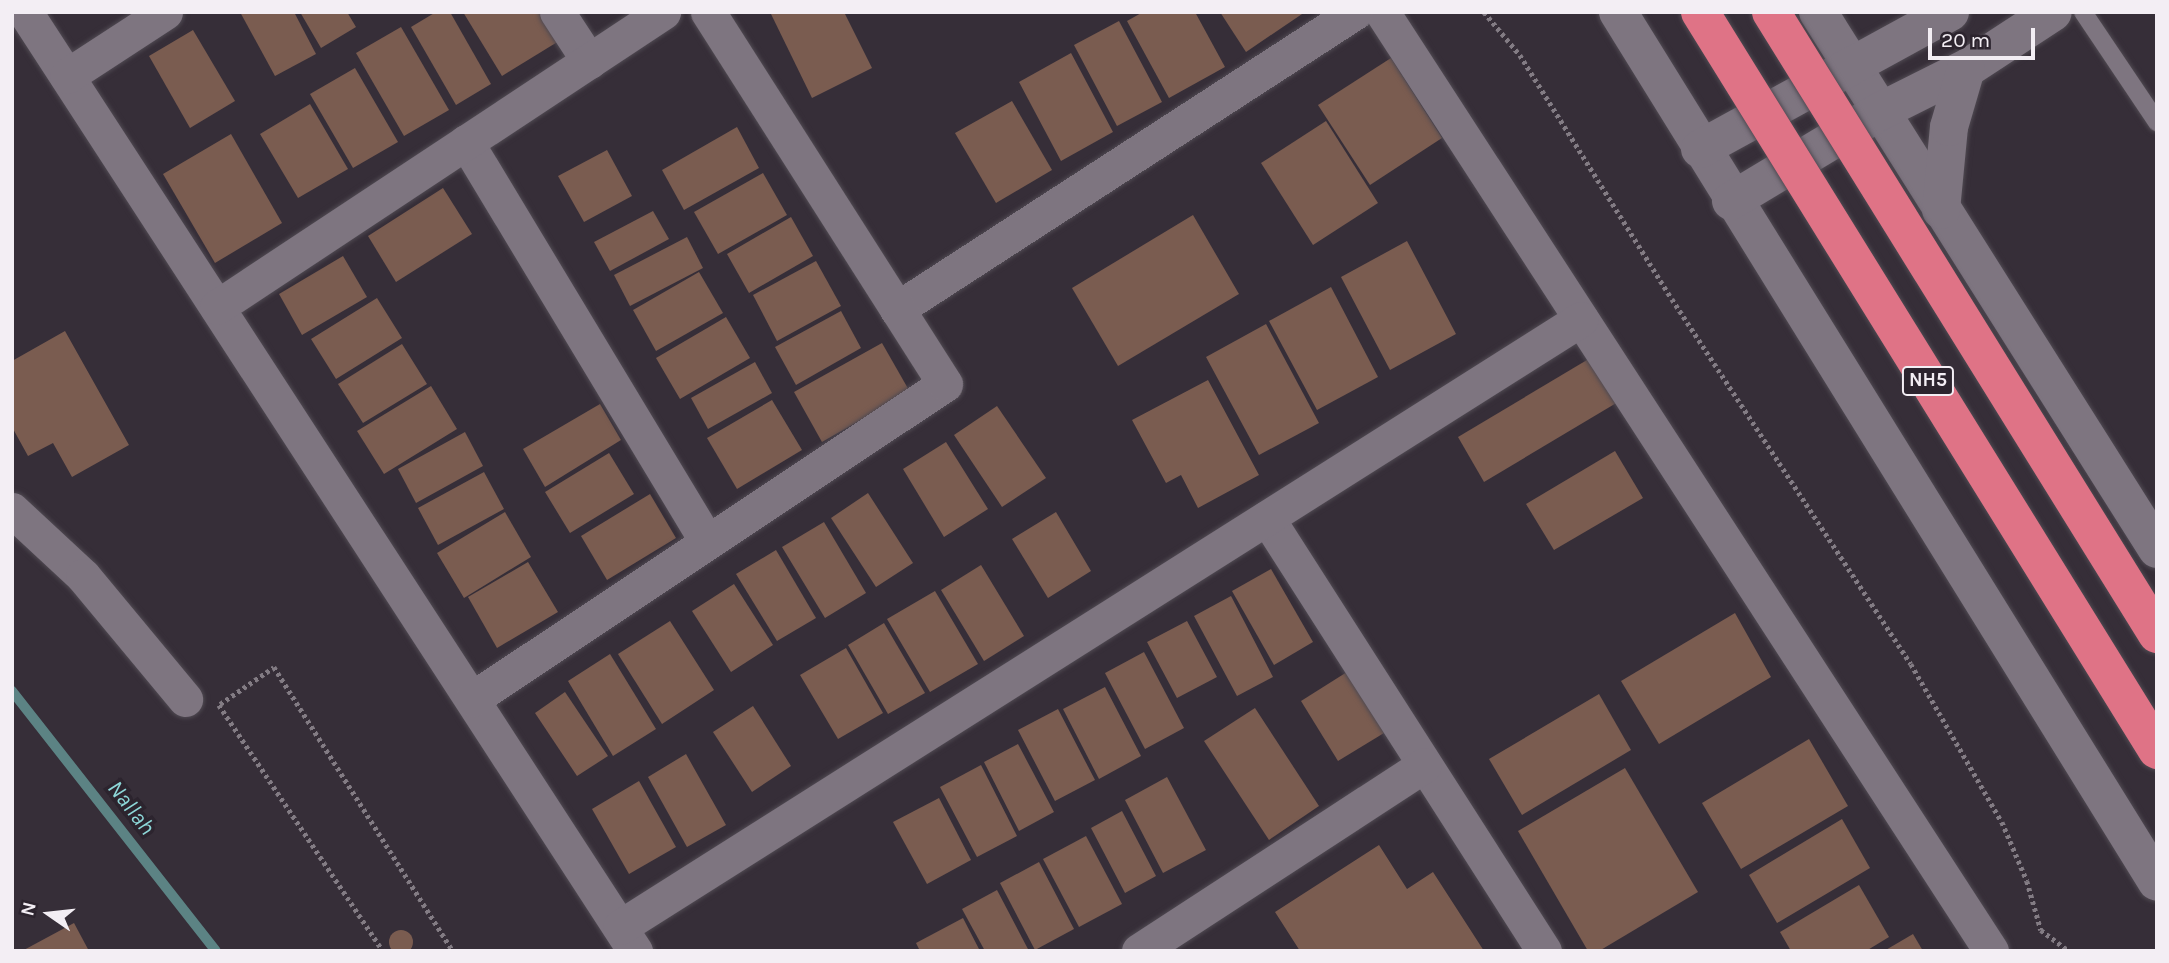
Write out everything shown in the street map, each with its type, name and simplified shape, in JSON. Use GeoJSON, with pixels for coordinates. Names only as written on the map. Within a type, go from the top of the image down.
{"type":"FeatureCollection","features":[{"type":"Feature","properties":{"kind":"highway","name":"NH5"},"geometry":{"type":"LineString","coordinates":[[1700,12],[2157,750]]}},
{"type":"Feature","properties":{"kind":"highway","name":"NH5"},"geometry":{"type":"LineString","coordinates":[[1771,12],[2157,634]]}},
{"type":"Feature","properties":{"kind":"street"},"geometry":{"type":"LineString","coordinates":[[25,12],[627,939],[1267,518],[1581,319]]}},
{"type":"Feature","properties":{"kind":"street"},"geometry":{"type":"LineString","coordinates":[[67,76],[165,12]]}},
{"type":"Feature","properties":{"kind":"street"},"geometry":{"type":"LineString","coordinates":[[557,12],[589,61]]}},
{"type":"Feature","properties":{"kind":"street"},"geometry":{"type":"LineString","coordinates":[[217,307],[663,12]]}},
{"type":"Feature","properties":{"kind":"street"},"geometry":{"type":"LineString","coordinates":[[472,699],[945,384],[708,12]]}},
{"type":"Feature","properties":{"kind":"street"},"geometry":{"type":"LineString","coordinates":[[897,309],[1355,12]]}},
{"type":"Feature","properties":{"kind":"street"},"geometry":{"type":"LineString","coordinates":[[1382,12],[1991,951]]}},
{"type":"Feature","properties":{"kind":"street"},"geometry":{"type":"LineString","coordinates":[[1618,12],[1731,201],[2157,882]]}},
{"type":"Feature","properties":{"kind":"street"},"geometry":{"type":"LineString","coordinates":[[1818,12],[2157,549]]}},
{"type":"Feature","properties":{"kind":"street"},"geometry":{"type":"LineString","coordinates":[[1895,12],[1942,16]]}},
{"type":"Feature","properties":{"kind":"street"},"geometry":{"type":"LineString","coordinates":[[1731,201],[1879,112],[1966,69],[2053,12]]}},
{"type":"Feature","properties":{"kind":"street"},"geometry":{"type":"LineString","coordinates":[[1700,149],[1850,64],[1942,16]]}},
{"type":"Feature","properties":{"kind":"street"},"geometry":{"type":"LineString","coordinates":[[1941,210],[1949,127],[1966,69]]}},
{"type":"Feature","properties":{"kind":"street"},"geometry":{"type":"LineString","coordinates":[[466,142],[707,542]]}},
{"type":"Feature","properties":{"kind":"street"},"geometry":{"type":"LineString","coordinates":[[12,510],[83,576],[197,705]]}},
{"type":"Feature","properties":{"kind":"street"},"geometry":{"type":"LineString","coordinates":[[1267,518],[1544,951]]}},
{"type":"Feature","properties":{"kind":"street"},"geometry":{"type":"LineString","coordinates":[[1139,951],[1184,939],[1424,765]]}},
{"type":"Feature","properties":{"kind":"lane"},"geometry":{"type":"LineString","coordinates":[[2083,12],[2157,122]]}},
{"type":"Feature","properties":{"kind":"path"},"geometry":{"type":"LineString","coordinates":[[1484,12],[1520,55],[1672,299],[1911,664],[2002,822],[2027,881],[2041,930],[2069,951]]}},
{"type":"Feature","properties":{"kind":"path"},"geometry":{"type":"LineString","coordinates":[[197,705],[219,705],[274,667],[453,951]]}},
{"type":"Feature","properties":{"kind":"path"},"geometry":{"type":"LineString","coordinates":[[219,705],[383,951]]}},
{"type":"Feature","properties":{"kind":"building"},"geometry":{"type":"Polygon","coordinates":[[[240,12],[294,12],[316,54],[275,76],[240,12]]]}},
{"type":"Feature","properties":{"kind":"building"},"geometry":{"type":"Polygon","coordinates":[[[300,12],[347,12],[356,27],[321,48],[300,12]]]}},
{"type":"Feature","properties":{"kind":"building"},"geometry":{"type":"Polygon","coordinates":[[[436,12],[450,12],[491,84],[456,105],[411,27],[436,12]]]}},
{"type":"Feature","properties":{"kind":"building"},"geometry":{"type":"Polygon","coordinates":[[[463,12],[541,12],[559,41],[502,76],[463,12]]]}},
{"type":"Feature","properties":{"kind":"building"},"geometry":{"type":"Polygon","coordinates":[[[844,12],[872,68],[812,98],[771,14],[844,12]]]}},
{"type":"Feature","properties":{"kind":"building"},"geometry":{"type":"Polygon","coordinates":[[[1143,12],[1195,12],[1225,67],[1169,98],[1127,21],[1143,12]]]}},
{"type":"Feature","properties":{"kind":"building"},"geometry":{"type":"Polygon","coordinates":[[[1220,12],[1305,12],[1246,52],[1220,12]]]}},
{"type":"Feature","properties":{"kind":"building"},"geometry":{"type":"Polygon","coordinates":[[[1119,21],[1162,102],[1117,126],[1074,45],[1119,21]]]}},
{"type":"Feature","properties":{"kind":"building"},"geometry":{"type":"Polygon","coordinates":[[[401,27],[449,110],[404,136],[356,53],[401,27]]]}},
{"type":"Feature","properties":{"kind":"building"},"geometry":{"type":"Polygon","coordinates":[[[193,30],[235,101],[190,128],[149,56],[193,30]]]}},
{"type":"Feature","properties":{"kind":"building"},"geometry":{"type":"Polygon","coordinates":[[[1071,53],[1113,132],[1061,161],[1019,82],[1071,53]]]}},
{"type":"Feature","properties":{"kind":"building"},"geometry":{"type":"Polygon","coordinates":[[[1391,58],[1442,138],[1370,185],[1318,105],[1391,58]]]}},
{"type":"Feature","properties":{"kind":"building"},"geometry":{"type":"Polygon","coordinates":[[[355,68],[398,142],[353,168],[310,94],[355,68]]]}},
{"type":"Feature","properties":{"kind":"building"},"geometry":{"type":"Polygon","coordinates":[[[1012,101],[1052,170],[996,203],[955,133],[1012,101]]]}},
{"type":"Feature","properties":{"kind":"building"},"geometry":{"type":"Polygon","coordinates":[[[310,104],[348,169],[298,198],[260,134],[310,104]]]}},
{"type":"Feature","properties":{"kind":"building"},"geometry":{"type":"Polygon","coordinates":[[[1326,121],[1378,203],[1313,245],[1261,163],[1326,121]]]}},
{"type":"Feature","properties":{"kind":"building"},"geometry":{"type":"Polygon","coordinates":[[[737,127],[759,168],[684,210],[662,170],[737,127]]]}},
{"type":"Feature","properties":{"kind":"building"},"geometry":{"type":"Polygon","coordinates":[[[231,134],[282,223],[215,263],[163,174],[231,134]]]}},
{"type":"Feature","properties":{"kind":"building"},"geometry":{"type":"Polygon","coordinates":[[[607,150],[632,196],[584,222],[558,176],[607,150]]]}},
{"type":"Feature","properties":{"kind":"building"},"geometry":{"type":"Polygon","coordinates":[[[763,173],[787,215],[718,254],[694,212],[763,173]]]}},
{"type":"Feature","properties":{"kind":"building"},"geometry":{"type":"Polygon","coordinates":[[[443,188],[472,234],[396,282],[368,236],[443,188]]]}},
{"type":"Feature","properties":{"kind":"building"},"geometry":{"type":"Polygon","coordinates":[[[653,211],[669,239],[610,271],[594,242],[653,211]]]}},
{"type":"Feature","properties":{"kind":"building"},"geometry":{"type":"Polygon","coordinates":[[[1193,215],[1239,294],[1118,366],[1072,288],[1193,215]]]}},
{"type":"Feature","properties":{"kind":"building"},"geometry":{"type":"Polygon","coordinates":[[[791,217],[813,256],[749,293],[727,254],[791,217]]]}},
{"type":"Feature","properties":{"kind":"building"},"geometry":{"type":"Polygon","coordinates":[[[687,237],[703,268],[630,306],[614,275],[687,237]]]}},
{"type":"Feature","properties":{"kind":"building"},"geometry":{"type":"Polygon","coordinates":[[[1407,241],[1456,334],[1390,370],[1341,277],[1407,241]]]}},
{"type":"Feature","properties":{"kind":"building"},"geometry":{"type":"Polygon","coordinates":[[[343,256],[367,297],[302,335],[279,294],[343,256]]]}},
{"type":"Feature","properties":{"kind":"building"},"geometry":{"type":"Polygon","coordinates":[[[816,261],[841,306],[777,341],[753,295],[816,261]]]}},
{"type":"Feature","properties":{"kind":"building"},"geometry":{"type":"Polygon","coordinates":[[[699,272],[723,313],[656,351],[633,310],[699,272]]]}},
{"type":"Feature","properties":{"kind":"building"},"geometry":{"type":"Polygon","coordinates":[[[1331,287],[1378,377],[1317,410],[1269,321],[1331,287]]]}},
{"type":"Feature","properties":{"kind":"building"},"geometry":{"type":"Polygon","coordinates":[[[377,298],[402,338],[336,379],[311,339],[377,298]]]}},
{"type":"Feature","properties":{"kind":"building"},"geometry":{"type":"Polygon","coordinates":[[[841,311],[861,348],[796,385],[775,347],[841,311]]]}},
{"type":"Feature","properties":{"kind":"building"},"geometry":{"type":"Polygon","coordinates":[[[726,317],[750,358],[680,399],[656,358],[726,317]]]}},
{"type":"Feature","properties":{"kind":"building"},"geometry":{"type":"Polygon","coordinates":[[[1266,324],[1319,423],[1259,455],[1206,357],[1266,324]]]}},
{"type":"Feature","properties":{"kind":"building"},"geometry":{"type":"Polygon","coordinates":[[[65,331],[129,445],[72,477],[53,443],[28,456],[12,427],[12,361],[65,331]]]}},
{"type":"Feature","properties":{"kind":"building"},"geometry":{"type":"Polygon","coordinates":[[[882,343],[910,392],[822,442],[794,392],[882,343]]]}},
{"type":"Feature","properties":{"kind":"building"},"geometry":{"type":"Polygon","coordinates":[[[402,344],[427,384],[363,423],[338,384],[402,344]]]}},
{"type":"Feature","properties":{"kind":"building"},"geometry":{"type":"Polygon","coordinates":[[[1592,357],[1618,402],[1484,482],[1458,437],[1592,357]]]}},
{"type":"Feature","properties":{"kind":"building"},"geometry":{"type":"Polygon","coordinates":[[[755,362],[772,393],[708,429],[691,398],[755,362]]]}},
{"type":"Feature","properties":{"kind":"building"},"geometry":{"type":"Polygon","coordinates":[[[1208,380],[1259,475],[1198,508],[1181,475],[1166,483],[1132,420],[1208,380]]]}},
{"type":"Feature","properties":{"kind":"building"},"geometry":{"type":"Polygon","coordinates":[[[431,386],[457,429],[384,474],[357,431],[431,386]]]}},
{"type":"Feature","properties":{"kind":"building"},"geometry":{"type":"Polygon","coordinates":[[[772,400],[802,450],[737,489],[707,438],[772,400]]]}},
{"type":"Feature","properties":{"kind":"building"},"geometry":{"type":"Polygon","coordinates":[[[600,404],[621,440],[545,487],[523,449],[600,404]]]}},
{"type":"Feature","properties":{"kind":"building"},"geometry":{"type":"Polygon","coordinates":[[[997,406],[1046,478],[1002,507],[954,435],[997,406]]]}},
{"type":"Feature","properties":{"kind":"building"},"geometry":{"type":"Polygon","coordinates":[[[465,432],[483,466],[416,503],[398,469],[465,432]]]}},
{"type":"Feature","properties":{"kind":"building"},"geometry":{"type":"Polygon","coordinates":[[[946,442],[988,509],[944,537],[903,469],[946,442]]]}},
{"type":"Feature","properties":{"kind":"building"},"geometry":{"type":"Polygon","coordinates":[[[1615,451],[1643,498],[1554,550],[1526,504],[1615,451]]]}},
{"type":"Feature","properties":{"kind":"building"},"geometry":{"type":"Polygon","coordinates":[[[609,453],[634,494],[570,533],[545,492],[609,453]]]}},
{"type":"Feature","properties":{"kind":"building"},"geometry":{"type":"Polygon","coordinates":[[[484,472],[504,509],[438,545],[418,508],[484,472]]]}},
{"type":"Feature","properties":{"kind":"building"},"geometry":{"type":"Polygon","coordinates":[[[868,493],[913,563],[876,587],[831,518],[868,493]]]}},
{"type":"Feature","properties":{"kind":"building"},"geometry":{"type":"Polygon","coordinates":[[[650,494],[676,538],[607,580],[581,536],[650,494]]]}},
{"type":"Feature","properties":{"kind":"building"},"geometry":{"type":"Polygon","coordinates":[[[505,512],[531,557],[464,598],[437,553],[505,512]]]}},
{"type":"Feature","properties":{"kind":"building"},"geometry":{"type":"Polygon","coordinates":[[[1056,512],[1091,571],[1048,598],[1012,539],[1056,512]]]}},
{"type":"Feature","properties":{"kind":"building"},"geometry":{"type":"Polygon","coordinates":[[[824,522],[866,593],[825,618],[782,547],[824,522]]]}},
{"type":"Feature","properties":{"kind":"building"},"geometry":{"type":"Polygon","coordinates":[[[776,550],[816,618],[777,641],[736,574],[776,550]]]}},
{"type":"Feature","properties":{"kind":"building"},"geometry":{"type":"Polygon","coordinates":[[[528,562],[558,612],[497,648],[468,597],[528,562]]]}},
{"type":"Feature","properties":{"kind":"building"},"geometry":{"type":"Polygon","coordinates":[[[981,565],[1024,636],[984,661],[941,590],[981,565]]]}},
{"type":"Feature","properties":{"kind":"building"},"geometry":{"type":"Polygon","coordinates":[[[1271,569],[1313,642],[1274,665],[1232,591],[1271,569]]]}},
{"type":"Feature","properties":{"kind":"building"},"geometry":{"type":"Polygon","coordinates":[[[734,584],[773,645],[731,672],[692,611],[734,584]]]}},
{"type":"Feature","properties":{"kind":"building"},"geometry":{"type":"Polygon","coordinates":[[[935,591],[978,664],[930,692],[887,619],[935,591]]]}},
{"type":"Feature","properties":{"kind":"building"},"geometry":{"type":"Polygon","coordinates":[[[1231,596],[1273,677],[1237,696],[1194,616],[1231,596]]]}},
{"type":"Feature","properties":{"kind":"building"},"geometry":{"type":"Polygon","coordinates":[[[1735,613],[1771,677],[1659,744],[1621,681],[1735,613]]]}},
{"type":"Feature","properties":{"kind":"building"},"geometry":{"type":"Polygon","coordinates":[[[670,621],[714,690],[662,724],[618,654],[670,621]]]}},
{"type":"Feature","properties":{"kind":"building"},"geometry":{"type":"Polygon","coordinates":[[[1187,621],[1217,677],[1177,698],[1147,642],[1187,621]]]}},
{"type":"Feature","properties":{"kind":"building"},"geometry":{"type":"Polygon","coordinates":[[[884,623],[925,693],[888,714],[848,645],[884,623]]]}},
{"type":"Feature","properties":{"kind":"building"},"geometry":{"type":"Polygon","coordinates":[[[846,648],[883,713],[838,739],[800,675],[846,648]]]}},
{"type":"Feature","properties":{"kind":"building"},"geometry":{"type":"Polygon","coordinates":[[[1144,652],[1184,728],[1145,749],[1105,673],[1144,652]]]}},
{"type":"Feature","properties":{"kind":"building"},"geometry":{"type":"Polygon","coordinates":[[[610,654],[656,729],[613,756],[568,681],[610,654]]]}},
{"type":"Feature","properties":{"kind":"building"},"geometry":{"type":"Polygon","coordinates":[[[1347,672],[1384,733],[1338,761],[1301,701],[1347,672]]]}},
{"type":"Feature","properties":{"kind":"building"},"geometry":{"type":"Polygon","coordinates":[[[1105,687],[1141,756],[1099,779],[1063,709],[1105,687]]]}},
{"type":"Feature","properties":{"kind":"building"},"geometry":{"type":"Polygon","coordinates":[[[565,692],[608,756],[577,776],[535,713],[565,692]]]}},
{"type":"Feature","properties":{"kind":"building"},"geometry":{"type":"Polygon","coordinates":[[[1599,694],[1631,750],[1522,815],[1489,759],[1599,694]]]}},
{"type":"Feature","properties":{"kind":"building"},"geometry":{"type":"Polygon","coordinates":[[[753,706],[791,766],[752,792],[713,732],[753,706]]]}},
{"type":"Feature","properties":{"kind":"building"},"geometry":{"type":"Polygon","coordinates":[[[1255,708],[1319,806],[1269,840],[1204,741],[1255,708]]]}},
{"type":"Feature","properties":{"kind":"building"},"geometry":{"type":"Polygon","coordinates":[[[1058,709],[1095,780],[1055,801],[1018,730],[1058,709]]]}},
{"type":"Feature","properties":{"kind":"building"},"geometry":{"type":"Polygon","coordinates":[[[1809,739],[1848,806],[1741,869],[1702,803],[1809,739]]]}},
{"type":"Feature","properties":{"kind":"building"},"geometry":{"type":"Polygon","coordinates":[[[1018,744],[1054,812],[1019,831],[984,762],[1018,744]]]}},
{"type":"Feature","properties":{"kind":"building"},"geometry":{"type":"Polygon","coordinates":[[[686,754],[726,825],[687,847],[648,777],[686,754]]]}},
{"type":"Feature","properties":{"kind":"building"},"geometry":{"type":"Polygon","coordinates":[[[981,765],[1017,836],[977,857],[940,787],[981,765]]]}},
{"type":"Feature","properties":{"kind":"building"},"geometry":{"type":"Polygon","coordinates":[[[1625,768],[1698,892],[1599,951],[1588,951],[1518,831],[1625,768]]]}},
{"type":"Feature","properties":{"kind":"building"},"geometry":{"type":"Polygon","coordinates":[[[1167,777],[1206,850],[1163,873],[1125,800],[1167,777]]]}},
{"type":"Feature","properties":{"kind":"building"},"geometry":{"type":"Polygon","coordinates":[[[639,781],[676,847],[629,874],[592,809],[639,781]]]}},
{"type":"Feature","properties":{"kind":"building"},"geometry":{"type":"Polygon","coordinates":[[[939,798],[971,860],[927,884],[893,822],[939,798]]]}},
{"type":"Feature","properties":{"kind":"building"},"geometry":{"type":"Polygon","coordinates":[[[1122,811],[1156,876],[1125,893],[1091,828],[1122,811]]]}},
{"type":"Feature","properties":{"kind":"building"},"geometry":{"type":"Polygon","coordinates":[[[1842,819],[1870,868],[1777,923],[1749,875],[1842,819]]]}},
{"type":"Feature","properties":{"kind":"building"},"geometry":{"type":"Polygon","coordinates":[[[1086,836],[1122,904],[1079,927],[1043,859],[1086,836]]]}},
{"type":"Feature","properties":{"kind":"building"},"geometry":{"type":"Polygon","coordinates":[[[1379,845],[1407,889],[1433,872],[1484,951],[1300,951],[1275,912],[1379,845]]]}},
{"type":"Feature","properties":{"kind":"building"},"geometry":{"type":"Polygon","coordinates":[[[1039,862],[1074,929],[1035,950],[1000,883],[1039,862]]]}},
{"type":"Feature","properties":{"kind":"building"},"geometry":{"type":"Polygon","coordinates":[[[1859,885],[1889,937],[1866,951],[1791,951],[1780,932],[1859,885]]]}},
{"type":"Feature","properties":{"kind":"building"},"geometry":{"type":"Polygon","coordinates":[[[997,890],[1029,951],[985,951],[962,909],[997,890]]]}},
{"type":"Feature","properties":{"kind":"building"},"geometry":{"type":"Polygon","coordinates":[[[963,918],[980,951],[920,951],[916,943],[963,918]]]}},
{"type":"Feature","properties":{"kind":"building"},"geometry":{"type":"Polygon","coordinates":[[[74,923],[89,951],[22,951],[74,923]]]}},
{"type":"Feature","properties":{"kind":"building"},"geometry":{"type":"Polygon","coordinates":[[[401,930],[412,937],[413,942],[406,953],[401,954],[390,947],[389,942],[396,931],[401,930]]]}},
{"type":"Feature","properties":{"kind":"building"},"geometry":{"type":"Polygon","coordinates":[[[1913,934],[1923,951],[1884,951],[1913,934]]]}},
{"type":"Feature","properties":{"kind":"waterway","name":"Nallah"},"geometry":{"type":"LineString","coordinates":[[12,691],[216,951]]}}]}
